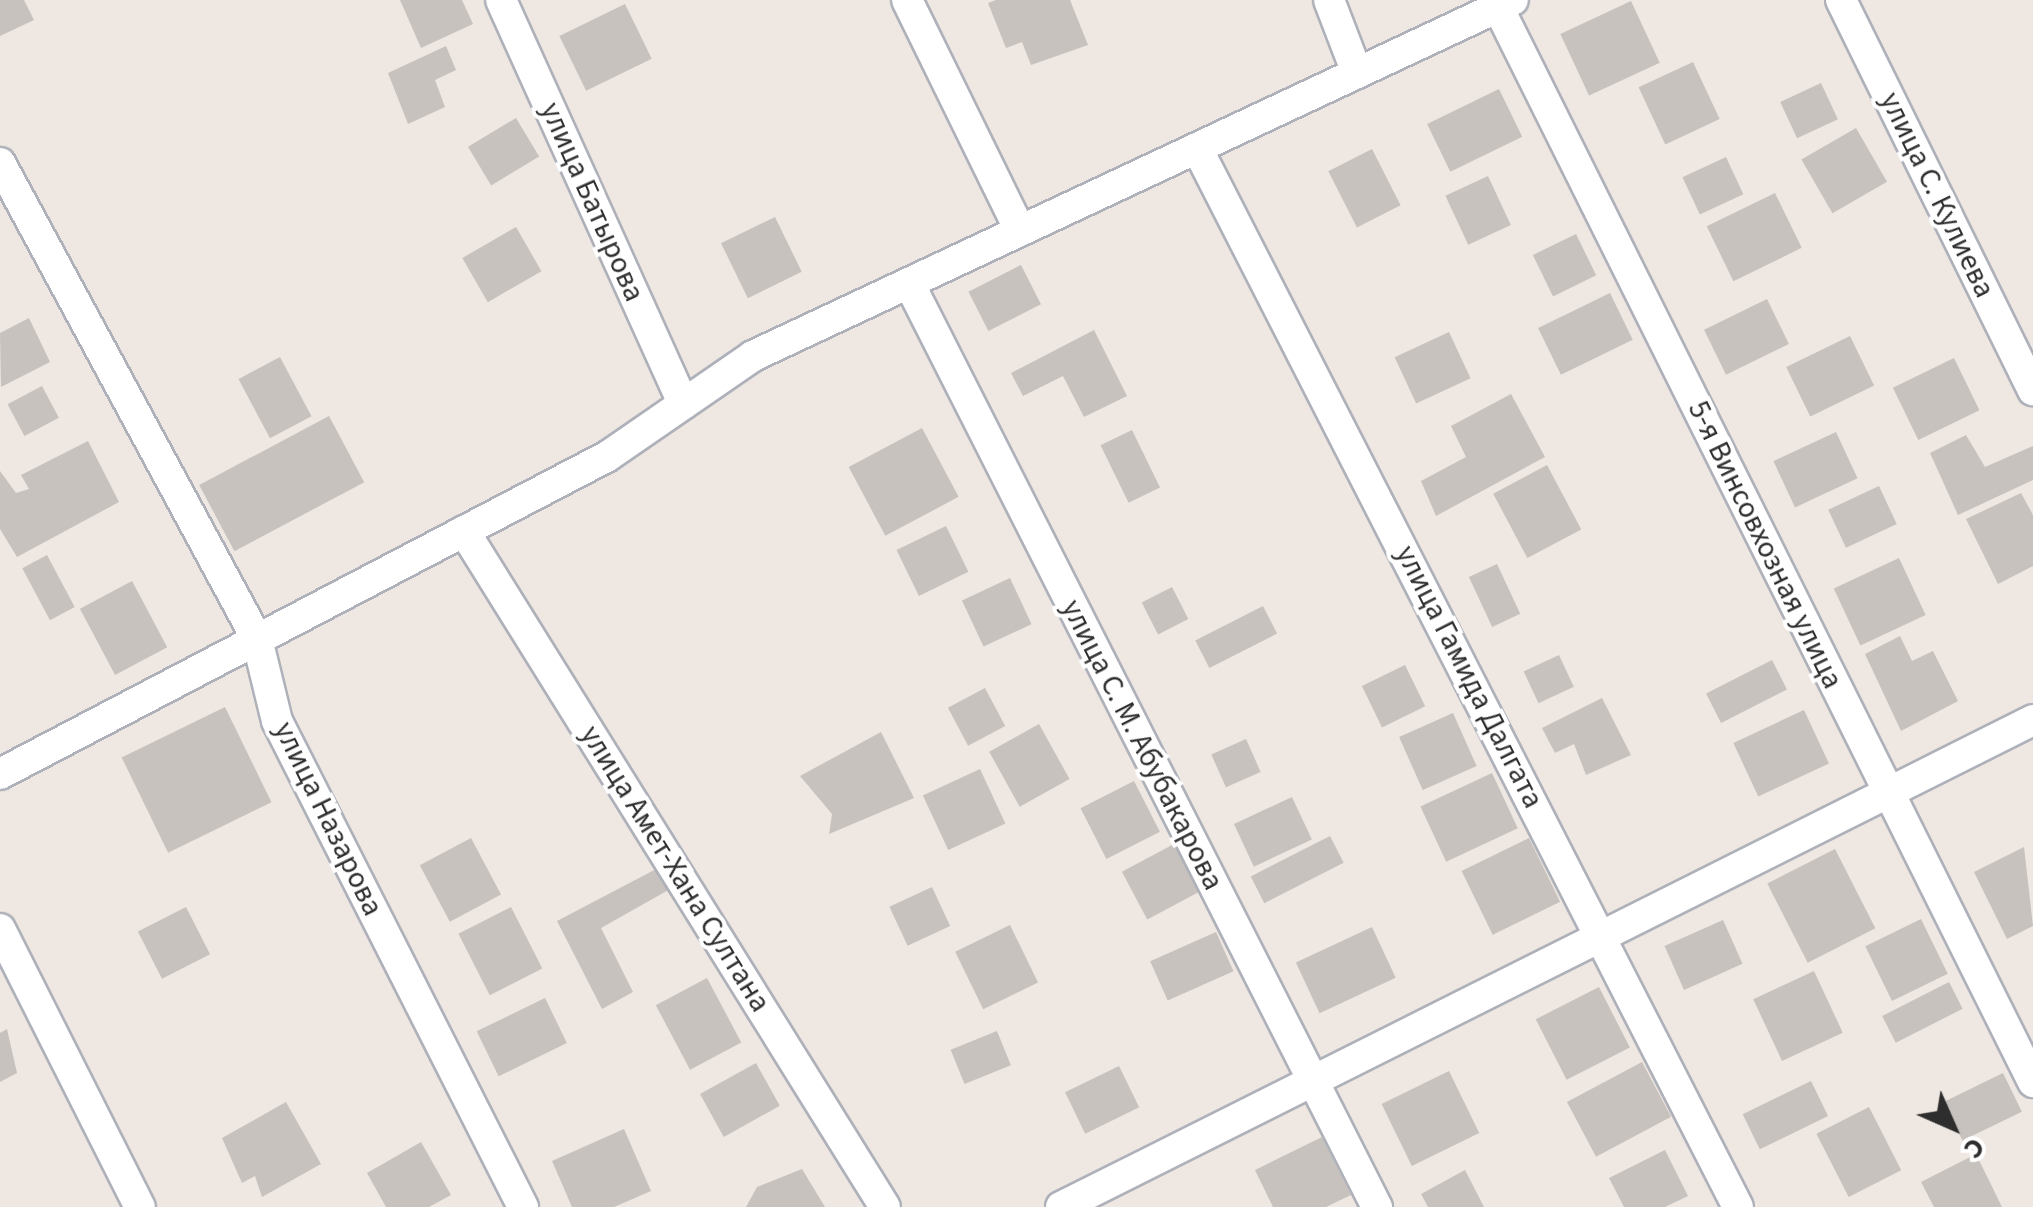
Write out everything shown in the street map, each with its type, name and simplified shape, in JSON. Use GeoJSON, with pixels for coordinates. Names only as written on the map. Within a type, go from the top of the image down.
{"type":"FeatureCollection","features":[{"type":"Feature","properties":{"kind":"street","name":"улица Батырова"},"geometry":{"type":"LineString","coordinates":[[501,0],[683,404]]}},
{"type":"Feature","properties":{"kind":"street"},"geometry":{"type":"LineString","coordinates":[[908,0],[1020,231]]}},
{"type":"Feature","properties":{"kind":"street"},"geometry":{"type":"LineString","coordinates":[[1329,0],[1357,73]]}},
{"type":"Feature","properties":{"kind":"street","name":"улица С. Кулиева"},"geometry":{"type":"LineString","coordinates":[[1842,0],[2033,390]]}},
{"type":"Feature","properties":{"kind":"street"},"geometry":{"type":"LineString","coordinates":[[0,774],[464,531],[683,404],[753,356],[1506,3]]}},
{"type":"Feature","properties":{"kind":"street","name":"5-я Винсовхозная улица"},"geometry":{"type":"LineString","coordinates":[[1506,3],[1888,792],[2033,1082]]}},
{"type":"Feature","properties":{"kind":"street","name":"улица Гамида Далгата"},"geometry":{"type":"LineString","coordinates":[[1197,148],[1738,1207]]}},
{"type":"Feature","properties":{"kind":"street","name":"улица Назарова"},"geometry":{"type":"LineString","coordinates":[[0,164],[257,639],[278,720],[524,1207]]}},
{"type":"Feature","properties":{"kind":"street","name":"улица С. М. Абубакарова"},"geometry":{"type":"LineString","coordinates":[[909,283],[1377,1207]]}},
{"type":"Feature","properties":{"kind":"street","name":"улица Амет-Хана Султана"},"geometry":{"type":"LineString","coordinates":[[464,531],[885,1207]]}},
{"type":"Feature","properties":{"kind":"street"},"geometry":{"type":"LineString","coordinates":[[1061,1207],[1309,1076],[2033,720]]}},
{"type":"Feature","properties":{"kind":"street"},"geometry":{"type":"LineString","coordinates":[[0,928],[140,1207]]}},
{"type":"Feature","properties":{"kind":"building"},"geometry":{"type":"Polygon","coordinates":[[[0,0],[24,0],[34,20],[0,36],[0,0]]]}},
{"type":"Feature","properties":{"kind":"building"},"geometry":{"type":"Polygon","coordinates":[[[400,0],[462,0],[473,24],[421,48],[400,0]]]}},
{"type":"Feature","properties":{"kind":"building"},"geometry":{"type":"Polygon","coordinates":[[[1070,0],[1088,45],[1031,65],[1022,42],[1006,48],[988,3],[1070,0]]]}},
{"type":"Feature","properties":{"kind":"building"},"geometry":{"type":"Polygon","coordinates":[[[1631,1],[1660,63],[1589,96],[1560,34],[1631,1]]]}},
{"type":"Feature","properties":{"kind":"building"},"geometry":{"type":"Polygon","coordinates":[[[625,4],[652,59],[586,91],[559,36],[625,4]]]}},
{"type":"Feature","properties":{"kind":"building"},"geometry":{"type":"Polygon","coordinates":[[[446,46],[456,70],[435,80],[445,107],[408,124],[388,73],[446,46]]]}},
{"type":"Feature","properties":{"kind":"building"},"geometry":{"type":"Polygon","coordinates":[[[1693,62],[1720,119],[1665,144],[1639,87],[1693,62]]]}},
{"type":"Feature","properties":{"kind":"building"},"geometry":{"type":"Polygon","coordinates":[[[1821,83],[1838,119],[1797,138],[1780,102],[1821,83]]]}},
{"type":"Feature","properties":{"kind":"building"},"geometry":{"type":"Polygon","coordinates":[[[1499,89],[1522,137],[1450,172],[1427,124],[1499,89]]]}},
{"type":"Feature","properties":{"kind":"building"},"geometry":{"type":"Polygon","coordinates":[[[516,118],[539,157],[491,185],[468,147],[516,118]]]}},
{"type":"Feature","properties":{"kind":"building"},"geometry":{"type":"Polygon","coordinates":[[[1856,128],[1887,182],[1832,213],[1801,160],[1856,128]]]}},
{"type":"Feature","properties":{"kind":"building"},"geometry":{"type":"Polygon","coordinates":[[[1372,149],[1401,205],[1357,227],[1328,171],[1372,149]]]}},
{"type":"Feature","properties":{"kind":"building"},"geometry":{"type":"Polygon","coordinates":[[[1726,157],[1743,194],[1700,214],[1682,177],[1726,157]]]}},
{"type":"Feature","properties":{"kind":"building"},"geometry":{"type":"Polygon","coordinates":[[[1488,176],[1511,225],[1468,245],[1445,196],[1488,176]]]}},
{"type":"Feature","properties":{"kind":"building"},"geometry":{"type":"Polygon","coordinates":[[[1775,193],[1802,248],[1733,281],[1707,226],[1775,193]]]}},
{"type":"Feature","properties":{"kind":"building"},"geometry":{"type":"Polygon","coordinates":[[[775,217],[802,272],[748,298],[721,243],[775,217]]]}},
{"type":"Feature","properties":{"kind":"building"},"geometry":{"type":"Polygon","coordinates":[[[516,227],[542,271],[488,302],[462,258],[516,227]]]}},
{"type":"Feature","properties":{"kind":"building"},"geometry":{"type":"Polygon","coordinates":[[[1576,234],[1596,275],[1553,296],[1533,255],[1576,234]]]}},
{"type":"Feature","properties":{"kind":"building"},"geometry":{"type":"Polygon","coordinates":[[[1021,265],[1041,304],[988,331],[968,292],[1021,265]]]}},
{"type":"Feature","properties":{"kind":"building"},"geometry":{"type":"Polygon","coordinates":[[[1610,293],[1633,340],[1561,375],[1538,328],[1610,293]]]}},
{"type":"Feature","properties":{"kind":"building"},"geometry":{"type":"Polygon","coordinates":[[[1767,299],[1789,344],[1726,375],[1704,330],[1767,299]]]}},
{"type":"Feature","properties":{"kind":"building"},"geometry":{"type":"Polygon","coordinates":[[[29,318],[50,362],[1,387],[0,333],[29,318]]]}},
{"type":"Feature","properties":{"kind":"building"},"geometry":{"type":"Polygon","coordinates":[[[1094,330],[1127,396],[1084,417],[1063,376],[1023,396],[1011,373],[1094,330]]]}},
{"type":"Feature","properties":{"kind":"building"},"geometry":{"type":"Polygon","coordinates":[[[1449,332],[1471,378],[1416,404],[1395,357],[1449,332]]]}},
{"type":"Feature","properties":{"kind":"building"},"geometry":{"type":"Polygon","coordinates":[[[1850,336],[1874,385],[1810,417],[1786,367],[1850,336]]]}},
{"type":"Feature","properties":{"kind":"building"},"geometry":{"type":"Polygon","coordinates":[[[280,357],[311,416],[270,438],[239,379],[280,357]]]}},
{"type":"Feature","properties":{"kind":"building"},"geometry":{"type":"Polygon","coordinates":[[[1954,358],[1979,410],[1918,440],[1893,388],[1954,358]]]}},
{"type":"Feature","properties":{"kind":"building"},"geometry":{"type":"Polygon","coordinates":[[[42,386],[59,418],[24,436],[8,404],[42,386]]]}},
{"type":"Feature","properties":{"kind":"building"},"geometry":{"type":"Polygon","coordinates":[[[1511,394],[1545,457],[1436,516],[1421,481],[1466,457],[1451,426],[1511,394]]]}},
{"type":"Feature","properties":{"kind":"building"},"geometry":{"type":"Polygon","coordinates":[[[329,416],[364,482],[234,551],[199,485],[329,416]]]}},
{"type":"Feature","properties":{"kind":"building"},"geometry":{"type":"Polygon","coordinates":[[[922,428],[959,497],[885,536],[849,467],[922,428]]]}},
{"type":"Feature","properties":{"kind":"building"},"geometry":{"type":"Polygon","coordinates":[[[1132,430],[1160,488],[1129,503],[1101,445],[1132,430]]]}},
{"type":"Feature","properties":{"kind":"building"},"geometry":{"type":"Polygon","coordinates":[[[1836,432],[1858,478],[1795,507],[1773,461],[1836,432]]]}},
{"type":"Feature","properties":{"kind":"building"},"geometry":{"type":"Polygon","coordinates":[[[1966,435],[1985,467],[2033,446],[2033,480],[1958,515],[1930,453],[1966,435]]]}},
{"type":"Feature","properties":{"kind":"building"},"geometry":{"type":"Polygon","coordinates":[[[88,441],[119,502],[17,557],[0,529],[0,471],[16,493],[29,489],[21,475],[88,441]]]}},
{"type":"Feature","properties":{"kind":"building"},"geometry":{"type":"Polygon","coordinates":[[[1547,465],[1581,529],[1527,558],[1493,494],[1547,465]]]}},
{"type":"Feature","properties":{"kind":"building"},"geometry":{"type":"Polygon","coordinates":[[[1879,486],[1897,524],[1846,548],[1828,510],[1879,486]]]}},
{"type":"Feature","properties":{"kind":"building"},"geometry":{"type":"Polygon","coordinates":[[[2021,493],[2033,515],[2033,566],[1998,584],[1966,519],[2021,493]]]}},
{"type":"Feature","properties":{"kind":"building"},"geometry":{"type":"Polygon","coordinates":[[[946,526],[968,572],[919,596],[897,550],[946,526]]]}},
{"type":"Feature","properties":{"kind":"building"},"geometry":{"type":"Polygon","coordinates":[[[47,555],[75,607],[50,620],[22,568],[47,555]]]}},
{"type":"Feature","properties":{"kind":"building"},"geometry":{"type":"Polygon","coordinates":[[[1899,558],[1926,615],[1860,646],[1834,588],[1899,558]]]}},
{"type":"Feature","properties":{"kind":"building"},"geometry":{"type":"Polygon","coordinates":[[[1497,564],[1520,614],[1492,627],[1469,577],[1497,564]]]}},
{"type":"Feature","properties":{"kind":"building"},"geometry":{"type":"Polygon","coordinates":[[[1010,578],[1032,624],[984,647],[962,600],[1010,578]]]}},
{"type":"Feature","properties":{"kind":"building"},"geometry":{"type":"Polygon","coordinates":[[[132,581],[167,647],[115,675],[80,609],[132,581]]]}},
{"type":"Feature","properties":{"kind":"building"},"geometry":{"type":"Polygon","coordinates":[[[1172,587],[1188,619],[1158,635],[1142,602],[1172,587]]]}},
{"type":"Feature","properties":{"kind":"building"},"geometry":{"type":"Polygon","coordinates":[[[1263,606],[1277,634],[1209,668],[1195,641],[1263,606]]]}},
{"type":"Feature","properties":{"kind":"building"},"geometry":{"type":"Polygon","coordinates":[[[1900,636],[1912,661],[1933,651],[1958,701],[1901,731],[1865,654],[1900,636]]]}},
{"type":"Feature","properties":{"kind":"building"},"geometry":{"type":"Polygon","coordinates":[[[1559,655],[1574,687],[1538,703],[1524,671],[1559,655]]]}},
{"type":"Feature","properties":{"kind":"building"},"geometry":{"type":"Polygon","coordinates":[[[1772,660],[1787,689],[1721,723],[1706,694],[1772,660]]]}},
{"type":"Feature","properties":{"kind":"building"},"geometry":{"type":"Polygon","coordinates":[[[1405,665],[1425,706],[1382,727],[1362,686],[1405,665]]]}},
{"type":"Feature","properties":{"kind":"building"},"geometry":{"type":"Polygon","coordinates":[[[985,688],[1005,726],[968,746],[948,708],[985,688]]]}},
{"type":"Feature","properties":{"kind":"building"},"geometry":{"type":"Polygon","coordinates":[[[1602,698],[1631,755],[1586,775],[1574,744],[1555,753],[1542,728],[1602,698]]]}},
{"type":"Feature","properties":{"kind":"building"},"geometry":{"type":"Polygon","coordinates":[[[225,707],[271,802],[168,853],[122,757],[225,707]]]}},
{"type":"Feature","properties":{"kind":"building"},"geometry":{"type":"Polygon","coordinates":[[[1804,710],[1829,763],[1758,796],[1733,743],[1804,710]]]}},
{"type":"Feature","properties":{"kind":"building"},"geometry":{"type":"Polygon","coordinates":[[[1453,713],[1477,766],[1423,790],[1399,737],[1453,713]]]}},
{"type":"Feature","properties":{"kind":"building"},"geometry":{"type":"Polygon","coordinates":[[[1039,724],[1070,779],[1020,807],[989,752],[1039,724]]]}},
{"type":"Feature","properties":{"kind":"building"},"geometry":{"type":"Polygon","coordinates":[[[881,732],[914,798],[829,834],[832,814],[800,776],[881,732]]]}},
{"type":"Feature","properties":{"kind":"building"},"geometry":{"type":"Polygon","coordinates":[[[1246,739],[1261,772],[1226,787],[1211,754],[1246,739]]]}},
{"type":"Feature","properties":{"kind":"building"},"geometry":{"type":"Polygon","coordinates":[[[980,769],[1005,823],[948,850],[923,796],[980,769]]]}},
{"type":"Feature","properties":{"kind":"building"},"geometry":{"type":"Polygon","coordinates":[[[1492,773],[1518,828],[1446,862],[1420,806],[1492,773]]]}},
{"type":"Feature","properties":{"kind":"building"},"geometry":{"type":"Polygon","coordinates":[[[1134,781],[1160,832],[1106,859],[1081,808],[1134,781]]]}},
{"type":"Feature","properties":{"kind":"building"},"geometry":{"type":"Polygon","coordinates":[[[1292,797],[1312,840],[1254,867],[1234,824],[1292,797]]]}},
{"type":"Feature","properties":{"kind":"building"},"geometry":{"type":"Polygon","coordinates":[[[1330,836],[1344,863],[1264,903],[1251,876],[1330,836]]]}},
{"type":"Feature","properties":{"kind":"building"},"geometry":{"type":"Polygon","coordinates":[[[471,838],[501,895],[450,922],[420,865],[471,838]]]}},
{"type":"Feature","properties":{"kind":"building"},"geometry":{"type":"Polygon","coordinates":[[[1529,838],[1560,902],[1493,935],[1462,871],[1529,838]]]}},
{"type":"Feature","properties":{"kind":"building"},"geometry":{"type":"Polygon","coordinates":[[[1174,844],[1199,892],[1147,919],[1122,872],[1174,844]]]}},
{"type":"Feature","properties":{"kind":"building"},"geometry":{"type":"Polygon","coordinates":[[[2024,847],[2033,926],[2007,939],[1974,872],[2024,847]]]}},
{"type":"Feature","properties":{"kind":"building"},"geometry":{"type":"Polygon","coordinates":[[[1835,849],[1875,928],[1808,963],[1767,884],[1835,849]]]}},
{"type":"Feature","properties":{"kind":"building"},"geometry":{"type":"Polygon","coordinates":[[[660,867],[672,888],[601,928],[633,992],[602,1009],[557,921],[660,867]]]}},
{"type":"Feature","properties":{"kind":"building"},"geometry":{"type":"Polygon","coordinates":[[[932,887],[950,926],[908,946],[889,907],[932,887]]]}},
{"type":"Feature","properties":{"kind":"building"},"geometry":{"type":"Polygon","coordinates":[[[186,907],[210,954],[162,979],[138,932],[186,907]]]}},
{"type":"Feature","properties":{"kind":"building"},"geometry":{"type":"Polygon","coordinates":[[[511,907],[542,968],[490,995],[458,934],[511,907]]]}},
{"type":"Feature","properties":{"kind":"building"},"geometry":{"type":"Polygon","coordinates":[[[1921,919],[1948,974],[1892,1001],[1865,946],[1921,919]]]}},
{"type":"Feature","properties":{"kind":"building"},"geometry":{"type":"Polygon","coordinates":[[[1723,920],[1743,964],[1684,990],[1665,946],[1723,920]]]}},
{"type":"Feature","properties":{"kind":"building"},"geometry":{"type":"Polygon","coordinates":[[[1010,925],[1038,983],[983,1009],[955,952],[1010,925]]]}},
{"type":"Feature","properties":{"kind":"building"},"geometry":{"type":"Polygon","coordinates":[[[1372,927],[1396,978],[1320,1013],[1296,962],[1372,927]]]}},
{"type":"Feature","properties":{"kind":"building"},"geometry":{"type":"Polygon","coordinates":[[[1216,932],[1233,971],[1168,1001],[1150,961],[1216,932]]]}},
{"type":"Feature","properties":{"kind":"building"},"geometry":{"type":"Polygon","coordinates":[[[1814,971],[1843,1033],[1782,1061],[1753,999],[1814,971]]]}},
{"type":"Feature","properties":{"kind":"building"},"geometry":{"type":"Polygon","coordinates":[[[707,978],[741,1042],[690,1070],[656,1005],[707,978]]]}},
{"type":"Feature","properties":{"kind":"building"},"geometry":{"type":"Polygon","coordinates":[[[1949,982],[1963,1009],[1896,1043],[1882,1016],[1949,982]]]}},
{"type":"Feature","properties":{"kind":"building"},"geometry":{"type":"Polygon","coordinates":[[[1599,987],[1630,1048],[1567,1080],[1536,1019],[1599,987]]]}},
{"type":"Feature","properties":{"kind":"building"},"geometry":{"type":"Polygon","coordinates":[[[545,998],[567,1043],[499,1076],[477,1031],[545,998]]]}},
{"type":"Feature","properties":{"kind":"building"},"geometry":{"type":"Polygon","coordinates":[[[7,1029],[17,1073],[0,1082],[0,1033],[7,1029]]]}},
{"type":"Feature","properties":{"kind":"building"},"geometry":{"type":"Polygon","coordinates":[[[997,1031],[1011,1065],[965,1084],[951,1050],[997,1031]]]}},
{"type":"Feature","properties":{"kind":"building"},"geometry":{"type":"Polygon","coordinates":[[[1642,1062],[1671,1117],[1596,1157],[1567,1102],[1642,1062]]]}},
{"type":"Feature","properties":{"kind":"building"},"geometry":{"type":"Polygon","coordinates":[[[756,1063],[780,1106],[724,1137],[700,1094],[756,1063]]]}},
{"type":"Feature","properties":{"kind":"building"},"geometry":{"type":"Polygon","coordinates":[[[1119,1066],[1139,1107],[1085,1134],[1065,1092],[1119,1066]]]}},
{"type":"Feature","properties":{"kind":"building"},"geometry":{"type":"Polygon","coordinates":[[[1449,1071],[1479,1133],[1412,1166],[1382,1104],[1449,1071]]]}},
{"type":"Feature","properties":{"kind":"building"},"geometry":{"type":"Polygon","coordinates":[[[2003,1073],[2022,1112],[1963,1141],[1944,1102],[2003,1073]]]}},
{"type":"Feature","properties":{"kind":"building"},"geometry":{"type":"Polygon","coordinates":[[[1811,1081],[1828,1116],[1760,1149],[1743,1114],[1811,1081]]]}},
{"type":"Feature","properties":{"kind":"building"},"geometry":{"type":"Polygon","coordinates":[[[286,1102],[321,1164],[262,1197],[255,1176],[242,1183],[222,1138],[286,1102]]]}},
{"type":"Feature","properties":{"kind":"building"},"geometry":{"type":"Polygon","coordinates":[[[1869,1107],[1901,1170],[1849,1197],[1816,1134],[1869,1107]]]}},
{"type":"Feature","properties":{"kind":"building"},"geometry":{"type":"Polygon","coordinates":[[[624,1129],[651,1191],[614,1207],[572,1207],[552,1161],[624,1129]]]}},
{"type":"Feature","properties":{"kind":"building"},"geometry":{"type":"Polygon","coordinates":[[[1322,1137],[1351,1195],[1326,1207],[1273,1207],[1255,1170],[1322,1137]]]}},
{"type":"Feature","properties":{"kind":"building"},"geometry":{"type":"Polygon","coordinates":[[[421,1142],[451,1195],[429,1207],[386,1207],[367,1173],[421,1142]]]}},
{"type":"Feature","properties":{"kind":"building"},"geometry":{"type":"Polygon","coordinates":[[[1665,1150],[1688,1196],[1665,1207],[1624,1207],[1609,1178],[1665,1150]]]}},
{"type":"Feature","properties":{"kind":"building"},"geometry":{"type":"Polygon","coordinates":[[[1976,1154],[2002,1207],[1934,1207],[1921,1182],[1976,1154]]]}},
{"type":"Feature","properties":{"kind":"building"},"geometry":{"type":"Polygon","coordinates":[[[802,1169],[825,1207],[746,1207],[757,1187],[802,1169]]]}},
{"type":"Feature","properties":{"kind":"building"},"geometry":{"type":"Polygon","coordinates":[[[1465,1170],[1484,1207],[1428,1207],[1421,1194],[1465,1170]]]}}]}
